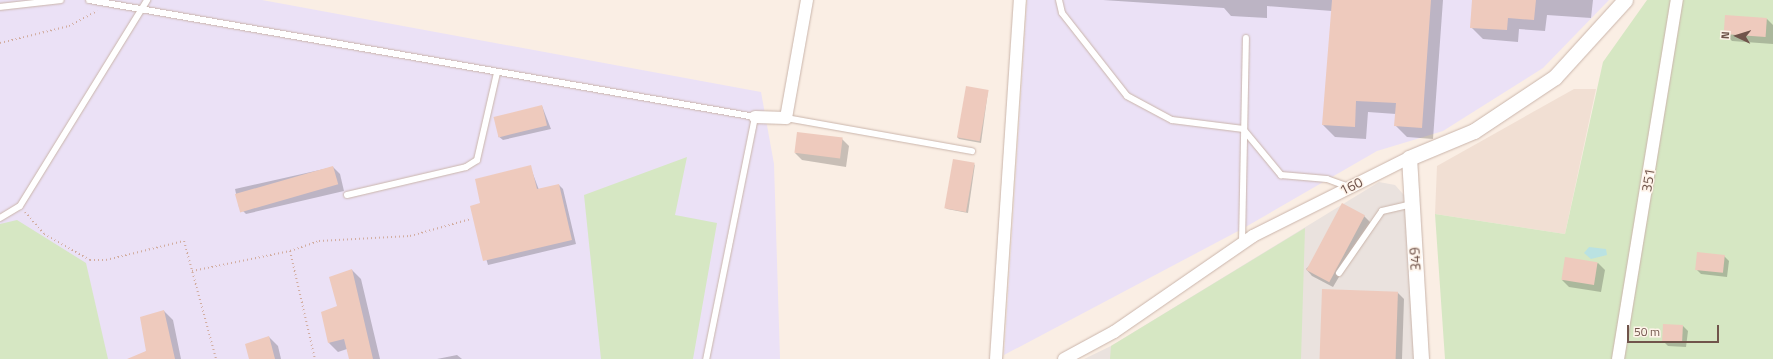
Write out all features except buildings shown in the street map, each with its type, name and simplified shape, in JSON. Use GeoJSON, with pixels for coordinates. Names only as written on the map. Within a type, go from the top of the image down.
{"type":"FeatureCollection","features":[{"type":"Feature","properties":{"kind":"street"},"geometry":{"type":"LineString","coordinates":[[755,117],[786,118],[807,0]]}},
{"type":"Feature","properties":{"kind":"street"},"geometry":{"type":"LineString","coordinates":[[996,359],[1020,0]]}},
{"type":"Feature","properties":{"kind":"street","name":"160"},"geometry":{"type":"LineString","coordinates":[[1064,359],[1114,332],[1242,243],[1349,187],[1409,158],[1474,131],[1555,77],[1625,0]]}},
{"type":"Feature","properties":{"kind":"street","name":"351"},"geometry":{"type":"LineString","coordinates":[[1618,359],[1677,0]]}},
{"type":"Feature","properties":{"kind":"street","name":"349"},"geometry":{"type":"LineString","coordinates":[[1409,158],[1421,359]]}},
{"type":"Feature","properties":{"kind":"lane"},"geometry":{"type":"LineString","coordinates":[[0,7],[61,0]]}},
{"type":"Feature","properties":{"kind":"lane"},"geometry":{"type":"LineString","coordinates":[[89,0],[142,10],[310,36],[497,73],[755,117],[706,359]]}},
{"type":"Feature","properties":{"kind":"lane"},"geometry":{"type":"LineString","coordinates":[[0,218],[20,206],[147,0]]}},
{"type":"Feature","properties":{"kind":"lane"},"geometry":{"type":"LineString","coordinates":[[1059,0],[1062,13],[1127,96],[1172,120],[1243,129],[1281,175],[1327,179],[1349,187]]}},
{"type":"Feature","properties":{"kind":"lane"},"geometry":{"type":"LineString","coordinates":[[1242,243],[1243,129],[1246,38]]}},
{"type":"Feature","properties":{"kind":"lane"},"geometry":{"type":"LineString","coordinates":[[347,195],[466,167],[477,160],[497,73]]}},
{"type":"Feature","properties":{"kind":"lane"},"geometry":{"type":"LineString","coordinates":[[786,118],[972,150]]}},
{"type":"Feature","properties":{"kind":"lane"},"geometry":{"type":"LineString","coordinates":[[1339,273],[1382,211],[1412,204]]}},
{"type":"Feature","properties":{"kind":"path"},"geometry":{"type":"LineString","coordinates":[[0,43],[69,26],[110,4]]}},
{"type":"Feature","properties":{"kind":"path"},"geometry":{"type":"LineString","coordinates":[[20,206],[44,234],[90,260],[106,260],[184,241],[216,359]]}},
{"type":"Feature","properties":{"kind":"path"},"geometry":{"type":"LineString","coordinates":[[192,271],[290,251],[319,241],[410,236],[471,218]]}},
{"type":"Feature","properties":{"kind":"path"},"geometry":{"type":"LineString","coordinates":[[290,251],[315,359]]}},
{"type":"Feature","properties":{"kind":"shaded area"},"geometry":{"type":"Polygon","coordinates":[[[0,0],[262,0],[761,92],[774,164],[780,359],[0,359],[0,0]]]}},
{"type":"Feature","properties":{"kind":"shaded area"},"geometry":{"type":"Polygon","coordinates":[[[1027,0],[1609,0],[1543,68],[1443,131],[1377,151],[1242,229],[1004,355],[1027,0]]]}},
{"type":"Feature","properties":{"kind":"shaded area"},"geometry":{"type":"Polygon","coordinates":[[[1574,89],[1596,89],[1565,234],[1435,214],[1437,166],[1574,89]]]}},
{"type":"Feature","properties":{"kind":"shaded area"},"geometry":{"type":"Polygon","coordinates":[[[1379,182],[1395,185],[1412,204],[1421,359],[1084,359],[1111,346],[1379,182]]]}},
{"type":"Feature","properties":{"kind":"green space"},"geometry":{"type":"Polygon","coordinates":[[[1647,0],[1773,0],[1773,359],[1445,359],[1435,214],[1565,234],[1603,62],[1647,0]]]}},
{"type":"Feature","properties":{"kind":"green space"},"geometry":{"type":"Polygon","coordinates":[[[687,157],[675,215],[717,223],[693,359],[601,359],[584,195],[687,157]]]}},
{"type":"Feature","properties":{"kind":"green space"},"geometry":{"type":"Polygon","coordinates":[[[17,220],[86,263],[108,359],[0,359],[0,224],[17,220]]]}},
{"type":"Feature","properties":{"kind":"green space"},"geometry":{"type":"Polygon","coordinates":[[[1305,228],[1301,359],[1110,359],[1111,346],[1305,228]]]}},
{"type":"Feature","properties":{"kind":"water"},"geometry":{"type":"Polygon","coordinates":[[[1589,247],[1606,249],[1607,255],[1591,259],[1584,253],[1589,247]]]}}]}
